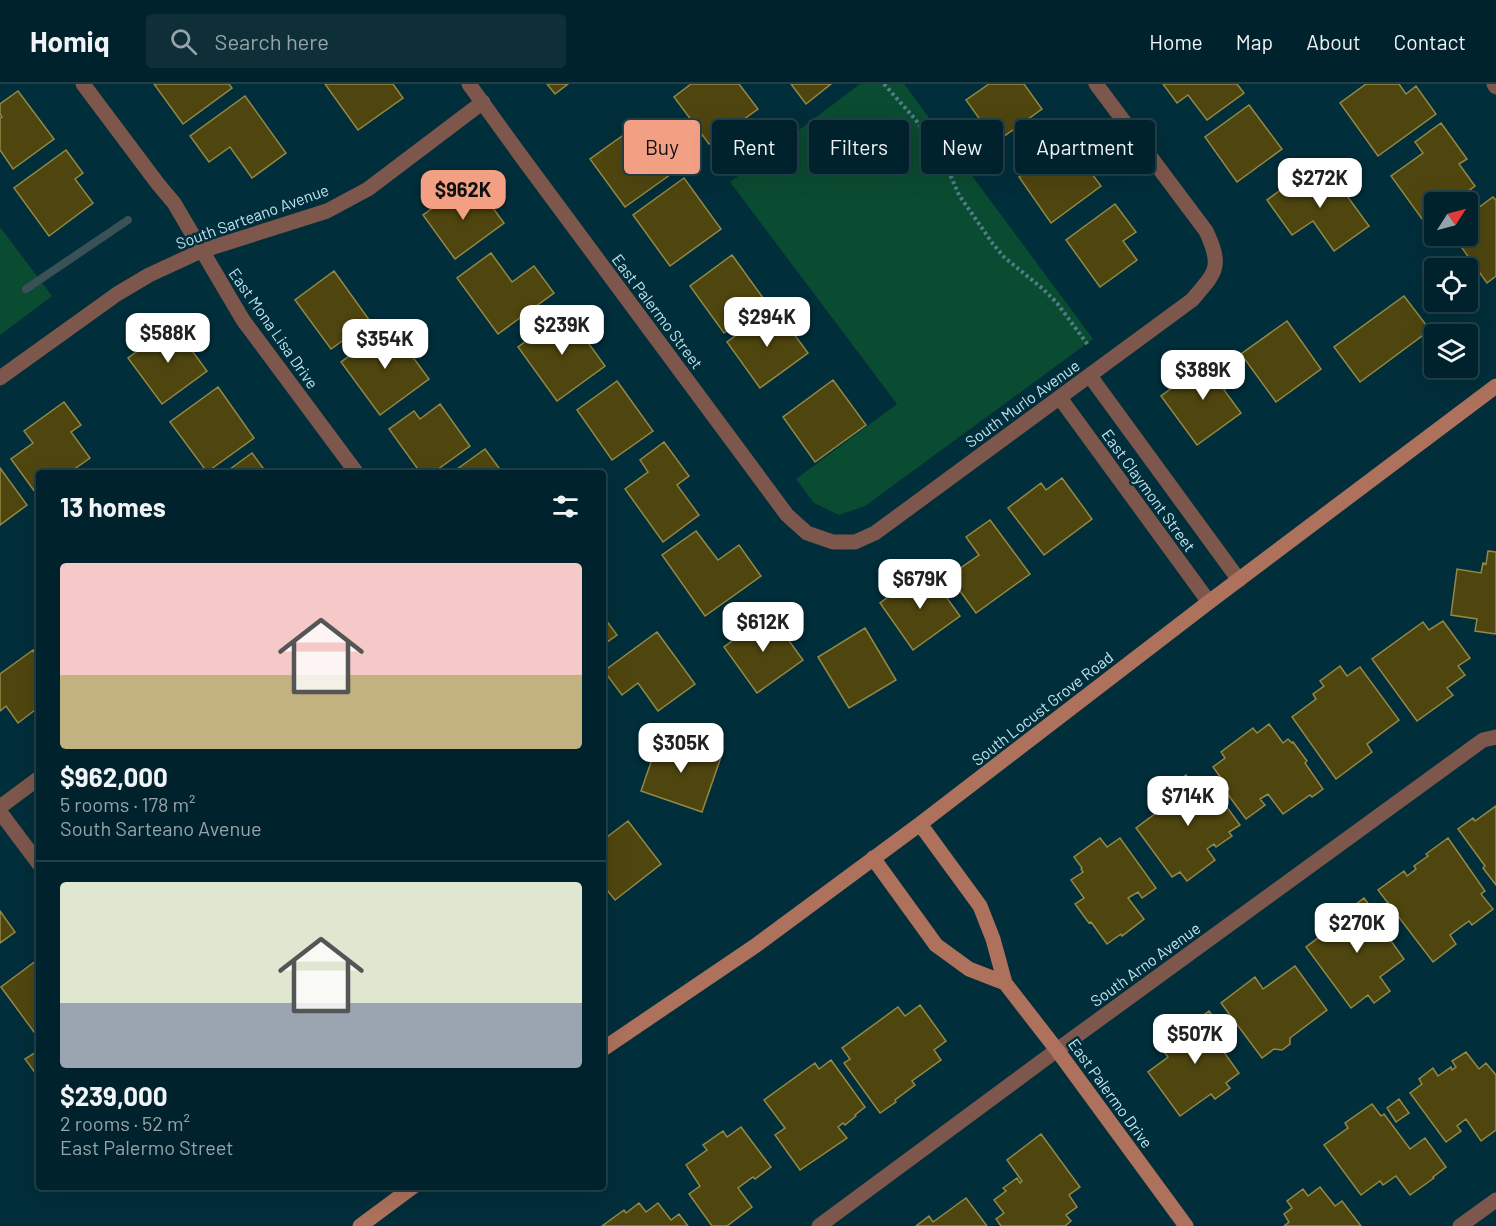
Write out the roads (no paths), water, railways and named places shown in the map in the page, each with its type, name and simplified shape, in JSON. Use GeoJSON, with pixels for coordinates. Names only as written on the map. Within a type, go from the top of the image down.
{"type":"FeatureCollection","features":[{"type":"Feature","properties":{"kind":"main road","name":"South Locust Grove Road"},"geometry":{"type":"LineString","coordinates":[[606,1046],[755,946],[920,824],[1496,386]]}},
{"type":"Feature","properties":{"kind":"main road","name":"East Palermo Drive"},"geometry":{"type":"LineString","coordinates":[[920,824],[980,906],[993,939],[1005,983],[1186,1226]]}},
{"type":"Feature","properties":{"kind":"main road"},"geometry":{"type":"LineString","coordinates":[[873,858],[936,945],[969,969],[1005,983]]}},
{"type":"Feature","properties":{"kind":"main road"},"geometry":{"type":"LineString","coordinates":[[360,1226],[409,1190]]}},
{"type":"Feature","properties":{"kind":"street","name":"East Mona Lisa Drive"},"geometry":{"type":"LineString","coordinates":[[83,84],[174,202],[243,320],[355,470]]}},
{"type":"Feature","properties":{"kind":"street","name":"East Palermo Street"},"geometry":{"type":"LineString","coordinates":[[469,84],[787,515],[807,533],[833,542]]}},
{"type":"Feature","properties":{"kind":"street","name":"South Murlo Avenue"},"geometry":{"type":"LineString","coordinates":[[833,542],[855,542],[875,533],[1192,300],[1208,281],[1216,266],[1213,245],[1206,231],[1096,84]]}},
{"type":"Feature","properties":{"kind":"street","name":"South Sarteano Avenue"},"geometry":{"type":"LineString","coordinates":[[0,378],[117,294],[149,275],[201,251],[327,211],[368,189],[483,102]]}},
{"type":"Feature","properties":{"kind":"street","name":"East Claymont Street"},"geometry":{"type":"LineString","coordinates":[[1090,376],[1239,580]]}},
{"type":"Feature","properties":{"kind":"street","name":"East Claymont Street"},"geometry":{"type":"LineString","coordinates":[[1060,398],[1209,602]]}},
{"type":"Feature","properties":{"kind":"street","name":"South Arno Avenue"},"geometry":{"type":"LineString","coordinates":[[819,1226],[1483,740],[1496,737]]}},
{"type":"Feature","properties":{"kind":"street"},"geometry":{"type":"LineString","coordinates":[[0,807],[36,780]]}},
{"type":"Feature","properties":{"kind":"street"},"geometry":{"type":"LineString","coordinates":[[0,812],[36,860]]}},
{"type":"Feature","properties":{"kind":"street"},"geometry":{"type":"LineString","coordinates":[[1460,1226],[1496,1200]]}},
{"type":"Feature","properties":{"kind":"waterway"},"geometry":{"type":"LineString","coordinates":[[26,289],[128,220]]}}]}
